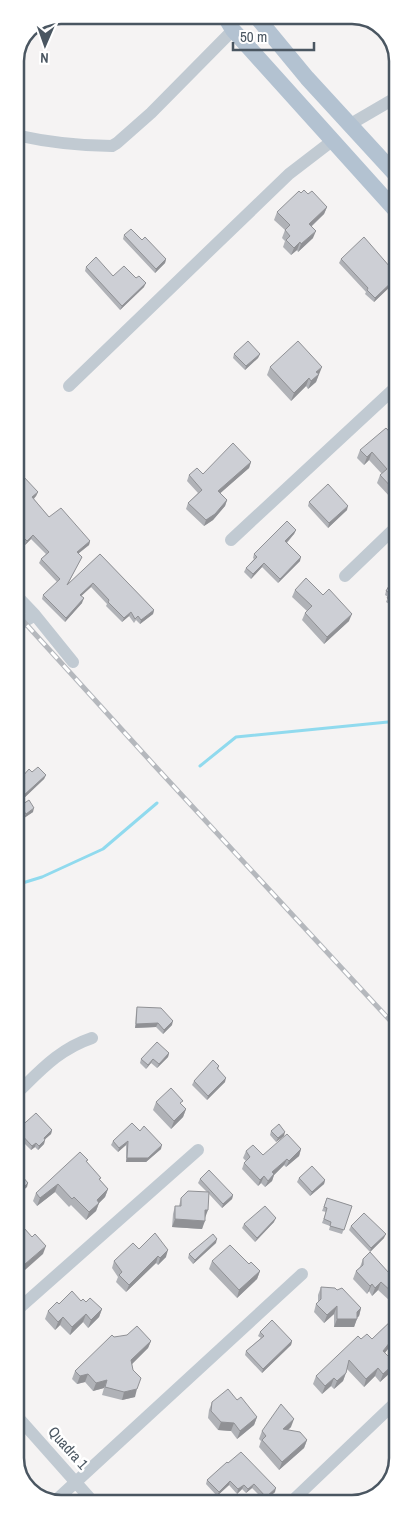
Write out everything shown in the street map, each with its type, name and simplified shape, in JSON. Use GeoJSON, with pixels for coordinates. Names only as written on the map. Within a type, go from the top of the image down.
{"type":"FeatureCollection","features":[{"type":"Feature","properties":{"kind":"main road"},"geometry":{"type":"LineString","coordinates":[[229,24],[389,203]]}},
{"type":"Feature","properties":{"kind":"main road"},"geometry":{"type":"LineString","coordinates":[[262,24],[349,125],[389,168]]}},
{"type":"Feature","properties":{"kind":"street"},"geometry":{"type":"LineString","coordinates":[[24,137],[44,142],[77,145],[112,146],[117,144],[151,113],[233,30]]}},
{"type":"Feature","properties":{"kind":"street"},"geometry":{"type":"LineString","coordinates":[[349,125],[389,102]]}},
{"type":"Feature","properties":{"kind":"street"},"geometry":{"type":"LineString","coordinates":[[70,386],[289,174],[332,140]]}},
{"type":"Feature","properties":{"kind":"street"},"geometry":{"type":"LineString","coordinates":[[231,540],[389,393]]}},
{"type":"Feature","properties":{"kind":"street"},"geometry":{"type":"LineString","coordinates":[[345,576],[389,534]]}},
{"type":"Feature","properties":{"kind":"street"},"geometry":{"type":"LineString","coordinates":[[24,603],[36,615],[73,662]]}},
{"type":"Feature","properties":{"kind":"street"},"geometry":{"type":"LineString","coordinates":[[24,622],[36,615]]}},
{"type":"Feature","properties":{"kind":"street"},"geometry":{"type":"LineString","coordinates":[[24,1086],[58,1054],[75,1044],[92,1038]]}},
{"type":"Feature","properties":{"kind":"street"},"geometry":{"type":"LineString","coordinates":[[24,1304],[198,1150]]}},
{"type":"Feature","properties":{"kind":"street"},"geometry":{"type":"LineString","coordinates":[[61,1495],[302,1274]]}},
{"type":"Feature","properties":{"kind":"street"},"geometry":{"type":"LineString","coordinates":[[298,1495],[389,1409]]}},
{"type":"Feature","properties":{"kind":"street","name":"Quadra 1"},"geometry":{"type":"LineString","coordinates":[[24,1424],[88,1495]]}},
{"type":"Feature","properties":{"kind":"building"},"geometry":{"type":"Polygon","coordinates":[[[304,190],[308,194],[312,191],[327,207],[309,224],[316,231],[294,248],[286,240],[290,236],[285,230],[290,225],[277,212],[299,191],[301,193],[304,190]]]}},
{"type":"Feature","properties":{"kind":"building"},"geometry":{"type":"Polygon","coordinates":[[[131,229],[142,240],[145,237],[166,259],[156,269],[124,235],[131,229]]]}},
{"type":"Feature","properties":{"kind":"building"},"geometry":{"type":"Polygon","coordinates":[[[364,237],[389,266],[389,285],[375,298],[341,259],[364,237]]]}},
{"type":"Feature","properties":{"kind":"building"},"geometry":{"type":"Polygon","coordinates":[[[96,257],[113,276],[124,266],[136,278],[139,276],[146,283],[122,306],[86,267],[96,257]]]}},
{"type":"Feature","properties":{"kind":"building"},"geometry":{"type":"Polygon","coordinates":[[[248,341],[260,354],[246,366],[234,354],[248,341]]]}},
{"type":"Feature","properties":{"kind":"building"},"geometry":{"type":"Polygon","coordinates":[[[298,341],[322,367],[316,372],[319,374],[311,381],[309,378],[294,393],[270,367],[298,341]]]}},
{"type":"Feature","properties":{"kind":"building"},"geometry":{"type":"Polygon","coordinates":[[[386,428],[389,431],[389,485],[380,475],[387,469],[372,452],[367,457],[360,450],[386,428]]]}},
{"type":"Feature","properties":{"kind":"building"},"geometry":{"type":"Polygon","coordinates":[[[233,443],[251,462],[218,491],[227,500],[215,514],[206,520],[188,503],[202,490],[189,475],[197,468],[203,474],[233,443]]]}},
{"type":"Feature","properties":{"kind":"building"},"geometry":{"type":"Polygon","coordinates":[[[24,477],[38,492],[32,497],[49,517],[61,508],[90,541],[77,552],[82,557],[67,585],[100,554],[154,610],[141,620],[138,616],[135,619],[131,612],[124,618],[93,583],[80,595],[84,598],[66,618],[43,595],[60,579],[41,559],[49,552],[33,535],[27,541],[24,538],[24,477]]]}},
{"type":"Feature","properties":{"kind":"building"},"geometry":{"type":"Polygon","coordinates":[[[328,484],[348,506],[329,523],[309,502],[328,484]]]}},
{"type":"Feature","properties":{"kind":"building"},"geometry":{"type":"Polygon","coordinates":[[[287,521],[296,530],[285,541],[301,557],[280,579],[264,563],[253,574],[246,568],[257,557],[254,554],[287,521]]]}},
{"type":"Feature","properties":{"kind":"building"},"geometry":{"type":"Polygon","coordinates":[[[306,578],[323,595],[329,589],[352,614],[327,637],[305,613],[312,606],[295,590],[306,578]]]}},
{"type":"Feature","properties":{"kind":"building"},"geometry":{"type":"Polygon","coordinates":[[[38,767],[46,775],[24,795],[24,775],[29,769],[32,772],[38,767]]]}},
{"type":"Feature","properties":{"kind":"building"},"geometry":{"type":"Polygon","coordinates":[[[29,800],[34,808],[26,814],[24,803],[29,800]]]}},
{"type":"Feature","properties":{"kind":"building"},"geometry":{"type":"Polygon","coordinates":[[[137,1007],[161,1008],[173,1021],[164,1030],[158,1023],[136,1024],[137,1007]]]}},
{"type":"Feature","properties":{"kind":"building"},"geometry":{"type":"Polygon","coordinates":[[[157,1042],[169,1053],[159,1064],[153,1059],[148,1065],[141,1059],[157,1042]]]}},
{"type":"Feature","properties":{"kind":"building"},"geometry":{"type":"Polygon","coordinates":[[[213,1060],[226,1078],[208,1096],[194,1081],[213,1060]]]}},
{"type":"Feature","properties":{"kind":"building"},"geometry":{"type":"Polygon","coordinates":[[[171,1088],[183,1101],[180,1103],[186,1109],[174,1121],[156,1102],[171,1088]]]}},
{"type":"Feature","properties":{"kind":"building"},"geometry":{"type":"Polygon","coordinates":[[[36,1113],[52,1130],[39,1146],[36,1143],[32,1146],[24,1137],[24,1124],[36,1113]]]}},
{"type":"Feature","properties":{"kind":"building"},"geometry":{"type":"Polygon","coordinates":[[[132,1123],[140,1131],[144,1126],[162,1145],[148,1158],[127,1158],[128,1141],[119,1148],[113,1141],[132,1123]]]}},
{"type":"Feature","properties":{"kind":"building"},"geometry":{"type":"Polygon","coordinates":[[[279,1124],[285,1132],[278,1138],[271,1131],[279,1124]]]}},
{"type":"Feature","properties":{"kind":"building"},"geometry":{"type":"Polygon","coordinates":[[[287,1134],[301,1149],[289,1161],[287,1159],[272,1172],[274,1174],[268,1181],[264,1176],[260,1180],[244,1163],[250,1157],[246,1151],[253,1145],[263,1155],[287,1134]]]}},
{"type":"Feature","properties":{"kind":"building"},"geometry":{"type":"Polygon","coordinates":[[[80,1152],[88,1160],[86,1161],[108,1189],[97,1200],[99,1203],[89,1212],[74,1197],[72,1199],[58,1184],[40,1198],[36,1193],[80,1152]]]}},
{"type":"Feature","properties":{"kind":"building"},"geometry":{"type":"Polygon","coordinates":[[[312,1166],[325,1180],[312,1192],[299,1178],[312,1166]]]}},
{"type":"Feature","properties":{"kind":"building"},"geometry":{"type":"Polygon","coordinates":[[[209,1170],[233,1195],[223,1204],[200,1179],[209,1170]]]}},
{"type":"Feature","properties":{"kind":"building"},"geometry":{"type":"Polygon","coordinates":[[[24,1178],[28,1183],[24,1187],[24,1178]]]}},
{"type":"Feature","properties":{"kind":"building"},"geometry":{"type":"Polygon","coordinates":[[[188,1191],[209,1192],[208,1210],[205,1210],[205,1221],[175,1219],[175,1206],[181,1206],[181,1198],[188,1191]]]}},
{"type":"Feature","properties":{"kind":"building"},"geometry":{"type":"Polygon","coordinates":[[[327,1198],[352,1206],[344,1230],[330,1226],[331,1222],[324,1219],[327,1208],[324,1207],[327,1198]]]}},
{"type":"Feature","properties":{"kind":"building"},"geometry":{"type":"Polygon","coordinates":[[[265,1206],[276,1218],[257,1238],[244,1224],[265,1206]]]}},
{"type":"Feature","properties":{"kind":"building"},"geometry":{"type":"Polygon","coordinates":[[[364,1213],[386,1234],[371,1248],[351,1226],[364,1213]]]}},
{"type":"Feature","properties":{"kind":"building"},"geometry":{"type":"Polygon","coordinates":[[[24,1228],[32,1237],[35,1234],[46,1246],[24,1265],[24,1228]]]}},
{"type":"Feature","properties":{"kind":"building"},"geometry":{"type":"Polygon","coordinates":[[[155,1233],[168,1250],[160,1258],[158,1256],[129,1285],[119,1275],[122,1272],[114,1261],[133,1243],[139,1249],[155,1233]]]}},
{"type":"Feature","properties":{"kind":"building"},"geometry":{"type":"Polygon","coordinates":[[[213,1234],[217,1239],[195,1260],[189,1254],[213,1234]]]}},
{"type":"Feature","properties":{"kind":"building"},"geometry":{"type":"Polygon","coordinates":[[[230,1245],[249,1264],[251,1262],[260,1271],[239,1290],[212,1261],[230,1245]]]}},
{"type":"Feature","properties":{"kind":"building"},"geometry":{"type":"Polygon","coordinates":[[[370,1252],[389,1273],[389,1289],[381,1282],[375,1288],[372,1284],[370,1286],[356,1271],[363,1265],[363,1259],[370,1252]]]}},
{"type":"Feature","properties":{"kind":"building"},"geometry":{"type":"Polygon","coordinates":[[[321,1287],[335,1288],[337,1290],[342,1288],[361,1308],[357,1312],[357,1319],[337,1319],[337,1306],[327,1315],[316,1304],[321,1299],[321,1287]]]}},
{"type":"Feature","properties":{"kind":"building"},"geometry":{"type":"Polygon","coordinates":[[[72,1291],[81,1301],[83,1299],[86,1302],[90,1298],[102,1309],[91,1320],[86,1314],[72,1327],[63,1317],[58,1322],[48,1311],[57,1302],[59,1304],[72,1291]]]}},
{"type":"Feature","properties":{"kind":"building"},"geometry":{"type":"Polygon","coordinates":[[[272,1320],[292,1341],[263,1369],[246,1351],[264,1336],[260,1332],[272,1320]]]}},
{"type":"Feature","properties":{"kind":"building"},"geometry":{"type":"Polygon","coordinates":[[[389,1323],[389,1343],[383,1351],[389,1357],[389,1368],[383,1374],[378,1368],[366,1379],[349,1360],[346,1373],[337,1381],[334,1378],[325,1386],[316,1376],[358,1336],[361,1339],[367,1334],[372,1339],[389,1323]]]}},
{"type":"Feature","properties":{"kind":"building"},"geometry":{"type":"Polygon","coordinates":[[[137,1326],[151,1341],[131,1360],[133,1370],[141,1378],[137,1389],[124,1392],[105,1387],[107,1380],[96,1383],[88,1374],[80,1376],[75,1371],[112,1335],[114,1337],[127,1335],[137,1326]]]}},
{"type":"Feature","properties":{"kind":"building"},"geometry":{"type":"Polygon","coordinates":[[[228,1389],[237,1400],[241,1397],[257,1417],[240,1431],[234,1423],[221,1422],[211,1411],[212,1402],[228,1389]]]}},
{"type":"Feature","properties":{"kind":"building"},"geometry":{"type":"Polygon","coordinates":[[[281,1404],[294,1419],[283,1429],[300,1432],[307,1440],[282,1462],[262,1440],[266,1436],[262,1431],[281,1404]]]}},
{"type":"Feature","properties":{"kind":"building"},"geometry":{"type":"Polygon","coordinates":[[[241,1452],[276,1488],[268,1495],[264,1495],[254,1484],[248,1489],[244,1485],[238,1489],[230,1481],[219,1492],[207,1480],[241,1452]]]}},
{"type":"Feature","properties":{"kind":"waterway"},"geometry":{"type":"LineString","coordinates":[[200,766],[236,737],[389,722]]}},
{"type":"Feature","properties":{"kind":"waterway"},"geometry":{"type":"LineString","coordinates":[[24,883],[42,877],[103,849],[157,803]]}},
{"type":"Feature","properties":{"kind":"railway"},"geometry":{"type":"LineString","coordinates":[[24,622],[389,1019]]}}]}
